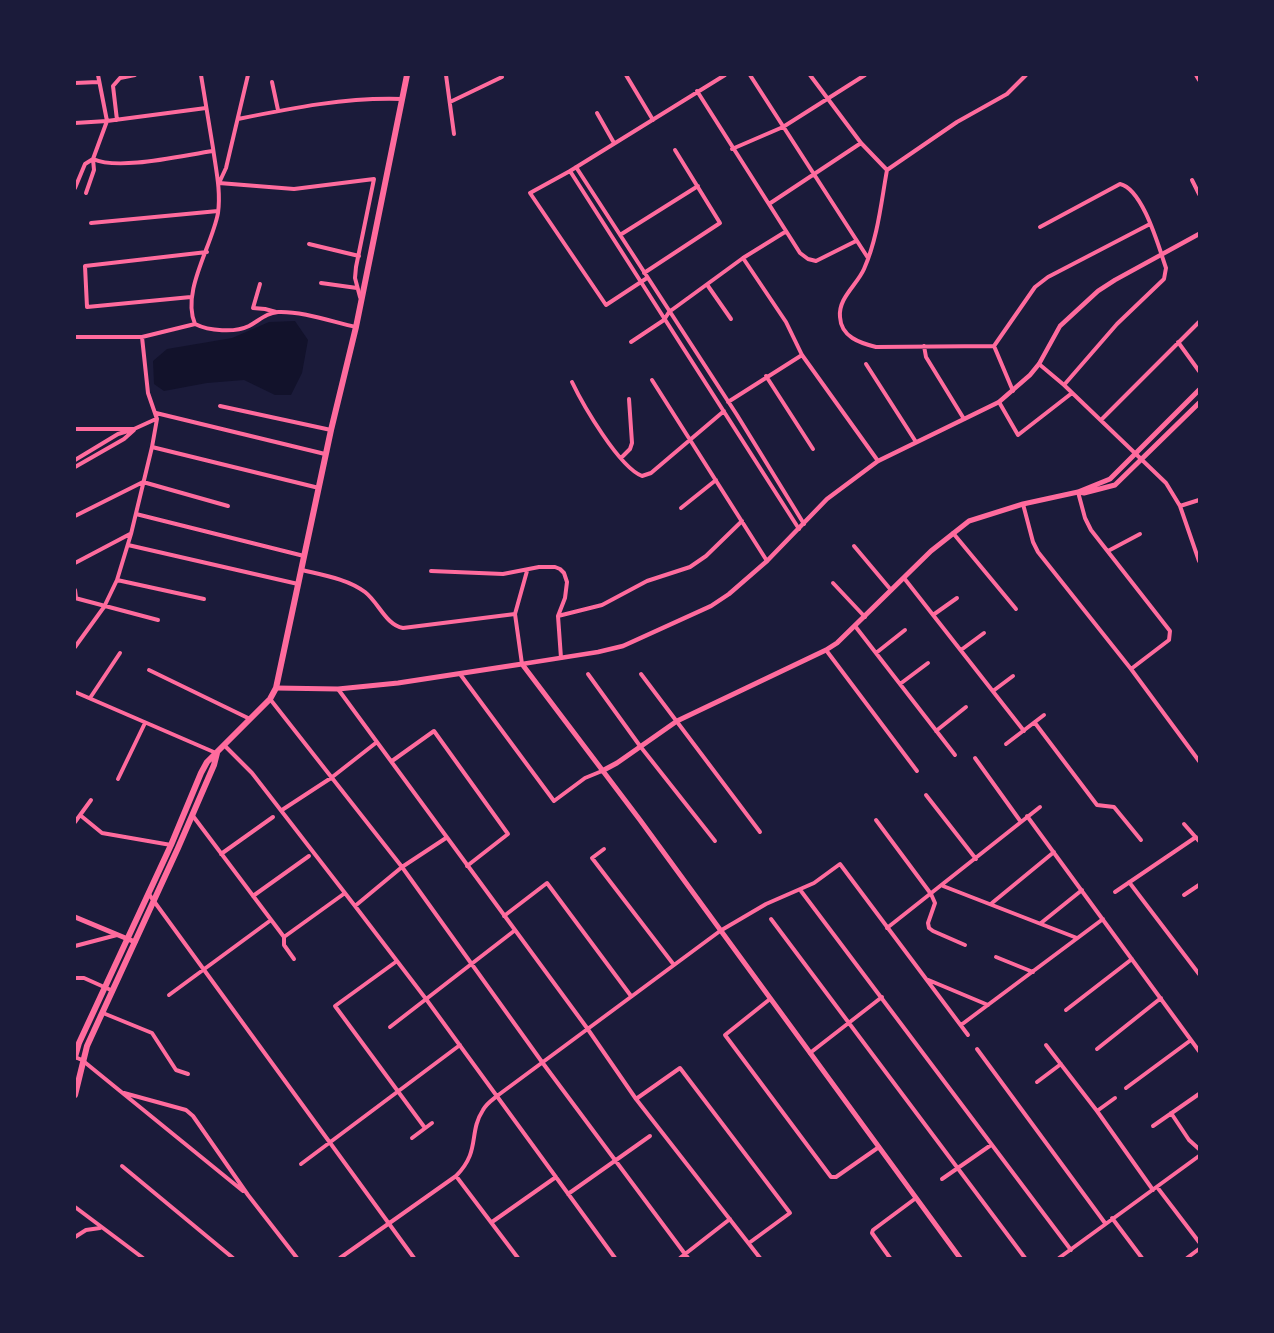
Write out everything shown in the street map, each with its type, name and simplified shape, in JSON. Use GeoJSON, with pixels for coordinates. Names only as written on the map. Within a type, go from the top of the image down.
{"type":"FeatureCollection","features":[{"type":"Feature","properties":{"kind":"main road"},"geometry":{"type":"LineString","coordinates":[[75,1057],[79,1043],[171,845],[201,773],[207,762],[270,699],[276,688],[331,430],[362,301],[407,75]]}},
{"type":"Feature","properties":{"kind":"main road"},"geometry":{"type":"LineString","coordinates":[[602,771],[677,721],[826,650],[865,617],[903,578],[969,521],[1023,504],[1078,492],[1110,479],[1199,390]]}},
{"type":"Feature","properties":{"kind":"main road"},"geometry":{"type":"LineString","coordinates":[[1078,492],[1084,493],[1115,485],[1199,403]]}},
{"type":"Feature","properties":{"kind":"main road"},"geometry":{"type":"LineString","coordinates":[[276,688],[338,689],[522,664],[960,1258]]}},
{"type":"Feature","properties":{"kind":"main road"},"geometry":{"type":"LineString","coordinates":[[75,1095],[87,1046],[192,816],[217,753]]}},
{"type":"Feature","properties":{"kind":"main road"},"geometry":{"type":"LineString","coordinates":[[75,917],[135,942]]}},
{"type":"Feature","properties":{"kind":"street"},"geometry":{"type":"LineString","coordinates":[[86,193],[94,170],[93,159],[107,121],[98,75]]}},
{"type":"Feature","properties":{"kind":"street"},"geometry":{"type":"LineString","coordinates":[[117,120],[113,86],[120,78],[135,75]]}},
{"type":"Feature","properties":{"kind":"street"},"geometry":{"type":"LineString","coordinates":[[201,75],[219,183],[218,211],[191,297],[192,318],[195,324],[201,327],[239,330],[265,315],[277,312]]}},
{"type":"Feature","properties":{"kind":"street"},"geometry":{"type":"LineString","coordinates":[[219,183],[226,168],[248,75]]}},
{"type":"Feature","properties":{"kind":"street"},"geometry":{"type":"LineString","coordinates":[[446,75],[454,134]]}},
{"type":"Feature","properties":{"kind":"street"},"geometry":{"type":"LineString","coordinates":[[626,75],[652,120]]}},
{"type":"Feature","properties":{"kind":"street"},"geometry":{"type":"LineString","coordinates":[[647,278],[606,305],[530,193],[570,171],[725,75]]}},
{"type":"Feature","properties":{"kind":"street"},"geometry":{"type":"LineString","coordinates":[[750,75],[868,259]]}},
{"type":"Feature","properties":{"kind":"street"},"geometry":{"type":"LineString","coordinates":[[810,75],[861,143],[887,170]]}},
{"type":"Feature","properties":{"kind":"street"},"geometry":{"type":"LineString","coordinates":[[732,149],[783,127],[865,75]]}},
{"type":"Feature","properties":{"kind":"street"},"geometry":{"type":"LineString","coordinates":[[994,346],[876,346],[863,344],[851,338],[843,329],[840,309],[844,299],[863,272],[868,259],[878,228],[879,209],[887,170],[957,122],[1007,94],[1026,75]]}},
{"type":"Feature","properties":{"kind":"street"},"geometry":{"type":"LineString","coordinates":[[1196,75],[1199,80]]}},
{"type":"Feature","properties":{"kind":"street"},"geometry":{"type":"LineString","coordinates":[[450,102],[502,77]]}},
{"type":"Feature","properties":{"kind":"street"},"geometry":{"type":"LineString","coordinates":[[75,83],[98,82]]}},
{"type":"Feature","properties":{"kind":"street"},"geometry":{"type":"LineString","coordinates":[[272,82],[278,110]]}},
{"type":"Feature","properties":{"kind":"street"},"geometry":{"type":"LineString","coordinates":[[697,91],[800,253],[816,261],[856,241]]}},
{"type":"Feature","properties":{"kind":"street"},"geometry":{"type":"LineString","coordinates":[[238,119],[278,110],[371,98],[402,99]]}},
{"type":"Feature","properties":{"kind":"street"},"geometry":{"type":"LineString","coordinates":[[75,123],[206,108]]}},
{"type":"Feature","properties":{"kind":"street"},"geometry":{"type":"LineString","coordinates":[[597,113],[614,143]]}},
{"type":"Feature","properties":{"kind":"street"},"geometry":{"type":"LineString","coordinates":[[769,204],[861,143]]}},
{"type":"Feature","properties":{"kind":"street"},"geometry":{"type":"LineString","coordinates":[[644,273],[720,222],[675,150]]}},
{"type":"Feature","properties":{"kind":"street"},"geometry":{"type":"LineString","coordinates":[[93,159],[100,162],[124,164],[213,151]]}},
{"type":"Feature","properties":{"kind":"street"},"geometry":{"type":"LineString","coordinates":[[75,188],[85,164],[93,159]]}},
{"type":"Feature","properties":{"kind":"street"},"geometry":{"type":"LineString","coordinates":[[576,167],[737,415],[804,524]]}},
{"type":"Feature","properties":{"kind":"street"},"geometry":{"type":"LineString","coordinates":[[570,171],[799,529]]}},
{"type":"Feature","properties":{"kind":"street"},"geometry":{"type":"LineString","coordinates":[[219,183],[294,189],[374,179],[356,278],[362,301]]}},
{"type":"Feature","properties":{"kind":"street"},"geometry":{"type":"LineString","coordinates":[[1192,180],[1199,194]]}},
{"type":"Feature","properties":{"kind":"street"},"geometry":{"type":"LineString","coordinates":[[1040,227],[1120,184],[1132,191],[1150,224],[1166,268],[1164,279],[1117,324],[1064,385]]}},
{"type":"Feature","properties":{"kind":"street"},"geometry":{"type":"LineString","coordinates":[[620,235],[698,186]]}},
{"type":"Feature","properties":{"kind":"street"},"geometry":{"type":"LineString","coordinates":[[91,223],[218,211]]}},
{"type":"Feature","properties":{"kind":"street"},"geometry":{"type":"LineString","coordinates":[[994,346],[1035,287],[1048,277],[1150,224]]}},
{"type":"Feature","properties":{"kind":"street"},"geometry":{"type":"LineString","coordinates":[[632,342],[743,258],[786,232]]}},
{"type":"Feature","properties":{"kind":"street"},"geometry":{"type":"LineString","coordinates":[[527,570],[515,614],[522,664],[623,646],[711,606],[729,594],[767,561],[827,499],[878,461],[999,402],[1040,364],[1055,333],[1071,314],[1114,280],[1199,234]]}},
{"type":"Feature","properties":{"kind":"street"},"geometry":{"type":"LineString","coordinates":[[309,244],[359,256]]}},
{"type":"Feature","properties":{"kind":"street"},"geometry":{"type":"LineString","coordinates":[[191,297],[87,307],[85,266],[207,252]]}},
{"type":"Feature","properties":{"kind":"street"},"geometry":{"type":"LineString","coordinates":[[743,258],[786,322],[802,355],[878,461]]}},
{"type":"Feature","properties":{"kind":"street"},"geometry":{"type":"LineString","coordinates":[[321,283],[357,288]]}},
{"type":"Feature","properties":{"kind":"street"},"geometry":{"type":"LineString","coordinates":[[260,284],[253,308],[356,327]]}},
{"type":"Feature","properties":{"kind":"street"},"geometry":{"type":"LineString","coordinates":[[708,286],[731,320]]}},
{"type":"Feature","properties":{"kind":"street"},"geometry":{"type":"LineString","coordinates":[[1101,420],[1199,322]]}},
{"type":"Feature","properties":{"kind":"street"},"geometry":{"type":"LineString","coordinates":[[75,337],[142,336],[195,324]]}},
{"type":"Feature","properties":{"kind":"street"},"geometry":{"type":"LineString","coordinates":[[1192,328],[1199,327]]}},
{"type":"Feature","properties":{"kind":"street"},"geometry":{"type":"LineString","coordinates":[[75,647],[104,607],[117,580],[131,534],[152,447],[157,419],[148,393],[142,336]]}},
{"type":"Feature","properties":{"kind":"street"},"geometry":{"type":"LineString","coordinates":[[1178,342],[1199,371]]}},
{"type":"Feature","properties":{"kind":"street"},"geometry":{"type":"LineString","coordinates":[[924,346],[926,357],[964,419]]}},
{"type":"Feature","properties":{"kind":"street"},"geometry":{"type":"LineString","coordinates":[[994,346],[1013,390]]}},
{"type":"Feature","properties":{"kind":"street"},"geometry":{"type":"LineString","coordinates":[[728,402],[802,355]]}},
{"type":"Feature","properties":{"kind":"street"},"geometry":{"type":"LineString","coordinates":[[866,364],[916,442]]}},
{"type":"Feature","properties":{"kind":"street"},"geometry":{"type":"LineString","coordinates":[[1040,364],[1166,483],[1180,506],[1199,561]]}},
{"type":"Feature","properties":{"kind":"street"},"geometry":{"type":"LineString","coordinates":[[698,370],[704,365]]}},
{"type":"Feature","properties":{"kind":"street"},"geometry":{"type":"LineString","coordinates":[[766,376],[813,449]]}},
{"type":"Feature","properties":{"kind":"street"},"geometry":{"type":"LineString","coordinates":[[652,380],[767,561]]}},
{"type":"Feature","properties":{"kind":"street"},"geometry":{"type":"LineString","coordinates":[[572,382],[590,415],[621,458],[635,473],[642,476],[651,472],[724,411]]}},
{"type":"Feature","properties":{"kind":"street"},"geometry":{"type":"LineString","coordinates":[[999,402],[1018,435],[1072,393]]}},
{"type":"Feature","properties":{"kind":"street"},"geometry":{"type":"LineString","coordinates":[[621,458],[630,449],[632,443],[629,399]]}},
{"type":"Feature","properties":{"kind":"street"},"geometry":{"type":"LineString","coordinates":[[220,406],[331,430]]}},
{"type":"Feature","properties":{"kind":"street"},"geometry":{"type":"LineString","coordinates":[[156,413],[326,455]]}},
{"type":"Feature","properties":{"kind":"street"},"geometry":{"type":"LineString","coordinates":[[730,420],[737,415]]}},
{"type":"Feature","properties":{"kind":"street"},"geometry":{"type":"LineString","coordinates":[[75,460],[118,434],[157,419]]}},
{"type":"Feature","properties":{"kind":"street"},"geometry":{"type":"LineString","coordinates":[[75,429],[134,429]]}},
{"type":"Feature","properties":{"kind":"street"},"geometry":{"type":"LineString","coordinates":[[75,467],[124,439],[134,429]]}},
{"type":"Feature","properties":{"kind":"street"},"geometry":{"type":"LineString","coordinates":[[152,447],[319,488]]}},
{"type":"Feature","properties":{"kind":"street"},"geometry":{"type":"LineString","coordinates":[[681,508],[716,480]]}},
{"type":"Feature","properties":{"kind":"street"},"geometry":{"type":"LineString","coordinates":[[75,516],[142,482],[228,506]]}},
{"type":"Feature","properties":{"kind":"street"},"geometry":{"type":"LineString","coordinates":[[1078,492],[1091,530],[1170,631],[1169,640],[1131,669]]}},
{"type":"Feature","properties":{"kind":"street"},"geometry":{"type":"LineString","coordinates":[[1180,506],[1199,500]]}},
{"type":"Feature","properties":{"kind":"street"},"geometry":{"type":"LineString","coordinates":[[1023,504],[1038,552],[1131,669],[1199,761]]}},
{"type":"Feature","properties":{"kind":"street"},"geometry":{"type":"LineString","coordinates":[[136,514],[305,556]]}},
{"type":"Feature","properties":{"kind":"street"},"geometry":{"type":"LineString","coordinates":[[558,616],[602,605],[647,581],[690,567],[706,556],[742,521]]}},
{"type":"Feature","properties":{"kind":"street"},"geometry":{"type":"LineString","coordinates":[[953,533],[1016,609]]}},
{"type":"Feature","properties":{"kind":"street"},"geometry":{"type":"LineString","coordinates":[[75,563],[131,534]]}},
{"type":"Feature","properties":{"kind":"street"},"geometry":{"type":"LineString","coordinates":[[1108,551],[1140,534]]}},
{"type":"Feature","properties":{"kind":"street"},"geometry":{"type":"LineString","coordinates":[[128,545],[298,585]]}},
{"type":"Feature","properties":{"kind":"street"},"geometry":{"type":"LineString","coordinates":[[854,546],[891,590]]}},
{"type":"Feature","properties":{"kind":"street"},"geometry":{"type":"LineString","coordinates":[[431,571],[503,574],[539,567],[560,569],[567,582],[565,598],[558,616],[561,658]]}},
{"type":"Feature","properties":{"kind":"street"},"geometry":{"type":"LineString","coordinates":[[302,570],[351,584],[365,592],[397,627],[515,614]]}},
{"type":"Feature","properties":{"kind":"street"},"geometry":{"type":"LineString","coordinates":[[903,578],[1024,731]]}},
{"type":"Feature","properties":{"kind":"street"},"geometry":{"type":"LineString","coordinates":[[117,580],[204,599]]}},
{"type":"Feature","properties":{"kind":"street"},"geometry":{"type":"LineString","coordinates":[[833,583],[865,617]]}},
{"type":"Feature","properties":{"kind":"street"},"geometry":{"type":"LineString","coordinates":[[75,590],[75,598],[158,620]]}},
{"type":"Feature","properties":{"kind":"street"},"geometry":{"type":"LineString","coordinates":[[933,615],[957,598]]}},
{"type":"Feature","properties":{"kind":"street"},"geometry":{"type":"LineString","coordinates":[[855,626],[955,756]]}},
{"type":"Feature","properties":{"kind":"street"},"geometry":{"type":"LineString","coordinates":[[876,652],[905,630]]}},
{"type":"Feature","properties":{"kind":"street"},"geometry":{"type":"LineString","coordinates":[[961,650],[984,633]]}},
{"type":"Feature","properties":{"kind":"street"},"geometry":{"type":"LineString","coordinates":[[826,650],[917,771]]}},
{"type":"Feature","properties":{"kind":"street"},"geometry":{"type":"LineString","coordinates":[[90,698],[120,653]]}},
{"type":"Feature","properties":{"kind":"street"},"geometry":{"type":"LineString","coordinates":[[900,684],[928,663]]}},
{"type":"Feature","properties":{"kind":"street"},"geometry":{"type":"LineString","coordinates":[[149,670],[250,719]]}},
{"type":"Feature","properties":{"kind":"street"},"geometry":{"type":"LineString","coordinates":[[460,674],[554,801],[585,778],[602,771]]}},
{"type":"Feature","properties":{"kind":"street"},"geometry":{"type":"LineString","coordinates":[[588,674],[640,746],[715,841]]}},
{"type":"Feature","properties":{"kind":"street"},"geometry":{"type":"LineString","coordinates":[[640,674],[760,832]]}},
{"type":"Feature","properties":{"kind":"street"},"geometry":{"type":"LineString","coordinates":[[993,691],[1013,675]]}},
{"type":"Feature","properties":{"kind":"street"},"geometry":{"type":"LineString","coordinates":[[338,689],[587,1028],[636,1099],[760,1258]]}},
{"type":"Feature","properties":{"kind":"street"},"geometry":{"type":"LineString","coordinates":[[75,692],[217,753]]}},
{"type":"Feature","properties":{"kind":"street"},"geometry":{"type":"LineString","coordinates":[[270,699],[402,867],[542,1062],[687,1256]]}},
{"type":"Feature","properties":{"kind":"street"},"geometry":{"type":"LineString","coordinates":[[936,731],[966,707]]}},
{"type":"Feature","properties":{"kind":"street"},"geometry":{"type":"LineString","coordinates":[[1006,744],[1044,715]]}},
{"type":"Feature","properties":{"kind":"street"},"geometry":{"type":"LineString","coordinates":[[118,779],[145,723]]}},
{"type":"Feature","properties":{"kind":"street"},"geometry":{"type":"LineString","coordinates":[[1035,723],[1097,805],[1114,807],[1141,840]]}},
{"type":"Feature","properties":{"kind":"street"},"geometry":{"type":"LineString","coordinates":[[392,761],[434,731],[508,834],[467,866]]}},
{"type":"Feature","properties":{"kind":"street"},"geometry":{"type":"LineString","coordinates":[[282,810],[331,778],[377,742]]}},
{"type":"Feature","properties":{"kind":"street"},"geometry":{"type":"LineString","coordinates":[[224,744],[252,773],[282,810],[426,999],[615,1258]]}},
{"type":"Feature","properties":{"kind":"street"},"geometry":{"type":"LineString","coordinates":[[975,758],[1021,822]]}},
{"type":"Feature","properties":{"kind":"street"},"geometry":{"type":"LineString","coordinates":[[927,795],[976,859]]}},
{"type":"Feature","properties":{"kind":"street"},"geometry":{"type":"LineString","coordinates":[[75,822],[91,800]]}},
{"type":"Feature","properties":{"kind":"street"},"geometry":{"type":"LineString","coordinates":[[887,928],[1040,807]]}},
{"type":"Feature","properties":{"kind":"street"},"geometry":{"type":"LineString","coordinates":[[80,815],[102,833],[171,845]]}},
{"type":"Feature","properties":{"kind":"street"},"geometry":{"type":"LineString","coordinates":[[192,816],[284,937],[284,945],[294,959]]}},
{"type":"Feature","properties":{"kind":"street"},"geometry":{"type":"LineString","coordinates":[[1027,816],[1199,1051]]}},
{"type":"Feature","properties":{"kind":"street"},"geometry":{"type":"LineString","coordinates":[[221,854],[273,817]]}},
{"type":"Feature","properties":{"kind":"street"},"geometry":{"type":"LineString","coordinates":[[876,820],[931,894],[935,903],[928,923],[929,928],[965,945]]}},
{"type":"Feature","properties":{"kind":"street"},"geometry":{"type":"LineString","coordinates":[[1184,824],[1199,841]]}},
{"type":"Feature","properties":{"kind":"street"},"geometry":{"type":"LineString","coordinates":[[1115,892],[1196,837]]}},
{"type":"Feature","properties":{"kind":"street"},"geometry":{"type":"LineString","coordinates":[[355,906],[402,867],[446,838]]}},
{"type":"Feature","properties":{"kind":"street"},"geometry":{"type":"LineString","coordinates":[[604,849],[592,858],[674,965]]}},
{"type":"Feature","properties":{"kind":"street"},"geometry":{"type":"LineString","coordinates":[[991,903],[1054,852]]}},
{"type":"Feature","properties":{"kind":"street"},"geometry":{"type":"LineString","coordinates":[[253,896],[309,856]]}},
{"type":"Feature","properties":{"kind":"street"},"geometry":{"type":"LineString","coordinates":[[340,1258],[456,1176],[469,1160],[479,1117],[484,1108],[497,1096],[720,931],[766,904],[801,891],[840,864],[968,1035]]}},
{"type":"Feature","properties":{"kind":"street"},"geometry":{"type":"LineString","coordinates":[[1130,882],[1199,974]]}},
{"type":"Feature","properties":{"kind":"street"},"geometry":{"type":"LineString","coordinates":[[504,916],[548,883],[631,996]]}},
{"type":"Feature","properties":{"kind":"street"},"geometry":{"type":"LineString","coordinates":[[942,885],[1077,938]]}},
{"type":"Feature","properties":{"kind":"street"},"geometry":{"type":"LineString","coordinates":[[1184,895],[1199,885]]}},
{"type":"Feature","properties":{"kind":"street"},"geometry":{"type":"LineString","coordinates":[[1041,923],[1082,890]]}},
{"type":"Feature","properties":{"kind":"street"},"geometry":{"type":"LineString","coordinates":[[801,891],[1071,1250]]}},
{"type":"Feature","properties":{"kind":"street"},"geometry":{"type":"LineString","coordinates":[[148,893],[414,1258]]}},
{"type":"Feature","properties":{"kind":"street"},"geometry":{"type":"LineString","coordinates":[[284,937],[345,893]]}},
{"type":"Feature","properties":{"kind":"street"},"geometry":{"type":"LineString","coordinates":[[961,1025],[1103,918]]}},
{"type":"Feature","properties":{"kind":"street"},"geometry":{"type":"LineString","coordinates":[[169,994],[271,920]]}},
{"type":"Feature","properties":{"kind":"street"},"geometry":{"type":"LineString","coordinates":[[771,920],[1025,1258]]}},
{"type":"Feature","properties":{"kind":"street"},"geometry":{"type":"LineString","coordinates":[[390,1027],[514,931]]}},
{"type":"Feature","properties":{"kind":"street"},"geometry":{"type":"LineString","coordinates":[[75,946],[117,935]]}},
{"type":"Feature","properties":{"kind":"street"},"geometry":{"type":"LineString","coordinates":[[996,957],[1033,972]]}},
{"type":"Feature","properties":{"kind":"street"},"geometry":{"type":"LineString","coordinates":[[1066,1010],[1132,959]]}},
{"type":"Feature","properties":{"kind":"street"},"geometry":{"type":"LineString","coordinates":[[397,961],[335,1006],[425,1128]]}},
{"type":"Feature","properties":{"kind":"street"},"geometry":{"type":"LineString","coordinates":[[75,978],[84,978],[113,991]]}},
{"type":"Feature","properties":{"kind":"street"},"geometry":{"type":"LineString","coordinates":[[926,978],[989,1005]]}},
{"type":"Feature","properties":{"kind":"street"},"geometry":{"type":"LineString","coordinates":[[810,1053],[882,997]]}},
{"type":"Feature","properties":{"kind":"street"},"geometry":{"type":"LineString","coordinates":[[1097,1049],[1161,998]]}},
{"type":"Feature","properties":{"kind":"street"},"geometry":{"type":"LineString","coordinates":[[770,999],[725,1035],[831,1176],[836,1177],[879,1147]]}},
{"type":"Feature","properties":{"kind":"street"},"geometry":{"type":"LineString","coordinates":[[103,1013],[152,1033],[176,1070],[188,1074]]}},
{"type":"Feature","properties":{"kind":"street"},"geometry":{"type":"LineString","coordinates":[[1126,1088],[1191,1040]]}},
{"type":"Feature","properties":{"kind":"street"},"geometry":{"type":"LineString","coordinates":[[301,1164],[459,1045]]}},
{"type":"Feature","properties":{"kind":"street"},"geometry":{"type":"LineString","coordinates":[[1046,1045],[1199,1242]]}},
{"type":"Feature","properties":{"kind":"street"},"geometry":{"type":"LineString","coordinates":[[976,1049],[1105,1222]]}},
{"type":"Feature","properties":{"kind":"street"},"geometry":{"type":"LineString","coordinates":[[75,1057],[124,1093],[248,1195]]}},
{"type":"Feature","properties":{"kind":"street"},"geometry":{"type":"LineString","coordinates":[[1037,1082],[1061,1064]]}},
{"type":"Feature","properties":{"kind":"street"},"geometry":{"type":"LineString","coordinates":[[636,1099],[680,1068],[790,1213],[749,1243]]}},
{"type":"Feature","properties":{"kind":"street"},"geometry":{"type":"LineString","coordinates":[[124,1093],[186,1110],[193,1116],[248,1195],[297,1258]]}},
{"type":"Feature","properties":{"kind":"street"},"geometry":{"type":"LineString","coordinates":[[1153,1126],[1199,1095]]}},
{"type":"Feature","properties":{"kind":"street"},"geometry":{"type":"LineString","coordinates":[[1097,1111],[1115,1098]]}},
{"type":"Feature","properties":{"kind":"street"},"geometry":{"type":"LineString","coordinates":[[1171,1113],[1189,1140],[1199,1149]]}},
{"type":"Feature","properties":{"kind":"street"},"geometry":{"type":"LineString","coordinates":[[412,1138],[432,1123]]}},
{"type":"Feature","properties":{"kind":"street"},"geometry":{"type":"LineString","coordinates":[[568,1194],[650,1136]]}},
{"type":"Feature","properties":{"kind":"street"},"geometry":{"type":"LineString","coordinates":[[942,1179],[991,1145]]}},
{"type":"Feature","properties":{"kind":"street"},"geometry":{"type":"LineString","coordinates":[[1059,1258],[1105,1222],[1199,1156]]}},
{"type":"Feature","properties":{"kind":"street"},"geometry":{"type":"LineString","coordinates":[[122,1166],[234,1258]]}},
{"type":"Feature","properties":{"kind":"street"},"geometry":{"type":"LineString","coordinates":[[456,1176],[518,1258]]}},
{"type":"Feature","properties":{"kind":"street"},"geometry":{"type":"LineString","coordinates":[[492,1222],[556,1178]]}},
{"type":"Feature","properties":{"kind":"street"},"geometry":{"type":"LineString","coordinates":[[890,1258],[872,1233],[873,1230],[916,1198]]}},
{"type":"Feature","properties":{"kind":"street"},"geometry":{"type":"LineString","coordinates":[[75,1207],[143,1258]]}},
{"type":"Feature","properties":{"kind":"street"},"geometry":{"type":"LineString","coordinates":[[1112,1218],[1142,1258]]}},
{"type":"Feature","properties":{"kind":"street"},"geometry":{"type":"LineString","coordinates":[[680,1258],[687,1256],[730,1219]]}},
{"type":"Feature","properties":{"kind":"street"},"geometry":{"type":"LineString","coordinates":[[75,1237],[86,1230],[101,1228]]}},
{"type":"Feature","properties":{"kind":"street"},"geometry":{"type":"LineString","coordinates":[[1187,1258],[1199,1249]]}},
{"type":"Feature","properties":{"kind":"shaded area"},"geometry":{"type":"Polygon","coordinates":[[[295,321],[308,340],[302,373],[291,395],[275,395],[244,380],[207,383],[164,391],[154,384],[153,361],[167,349],[232,338],[269,322],[295,321]]]}}]}
